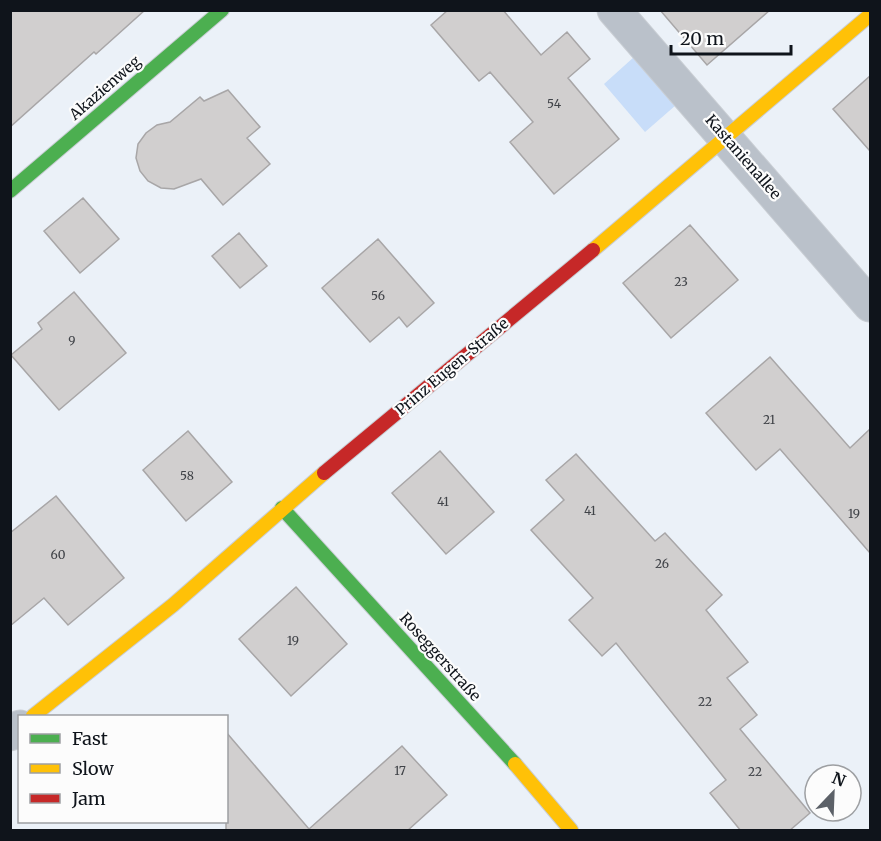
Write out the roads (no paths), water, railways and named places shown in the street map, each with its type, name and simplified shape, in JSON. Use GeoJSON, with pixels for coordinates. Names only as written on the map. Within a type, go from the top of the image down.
{"type":"FeatureCollection","features":[{"type":"Feature","properties":{"kind":"street","name":"Akazienweg"},"geometry":{"type":"LineString","coordinates":[[10,191],[222,10]]}},
{"type":"Feature","properties":{"kind":"street","name":"Kastanienallee"},"geometry":{"type":"LineString","coordinates":[[614,10],[728,138],[870,305]]}},
{"type":"Feature","properties":{"kind":"street","name":"Prinz Eugen-Straße"},"geometry":{"type":"LineString","coordinates":[[36,715],[173,605],[282,508],[728,138],[870,15]]}},
{"type":"Feature","properties":{"kind":"street","name":"Roseggerstraße"},"geometry":{"type":"LineString","coordinates":[[282,508],[555,808],[571,831]]}}]}
